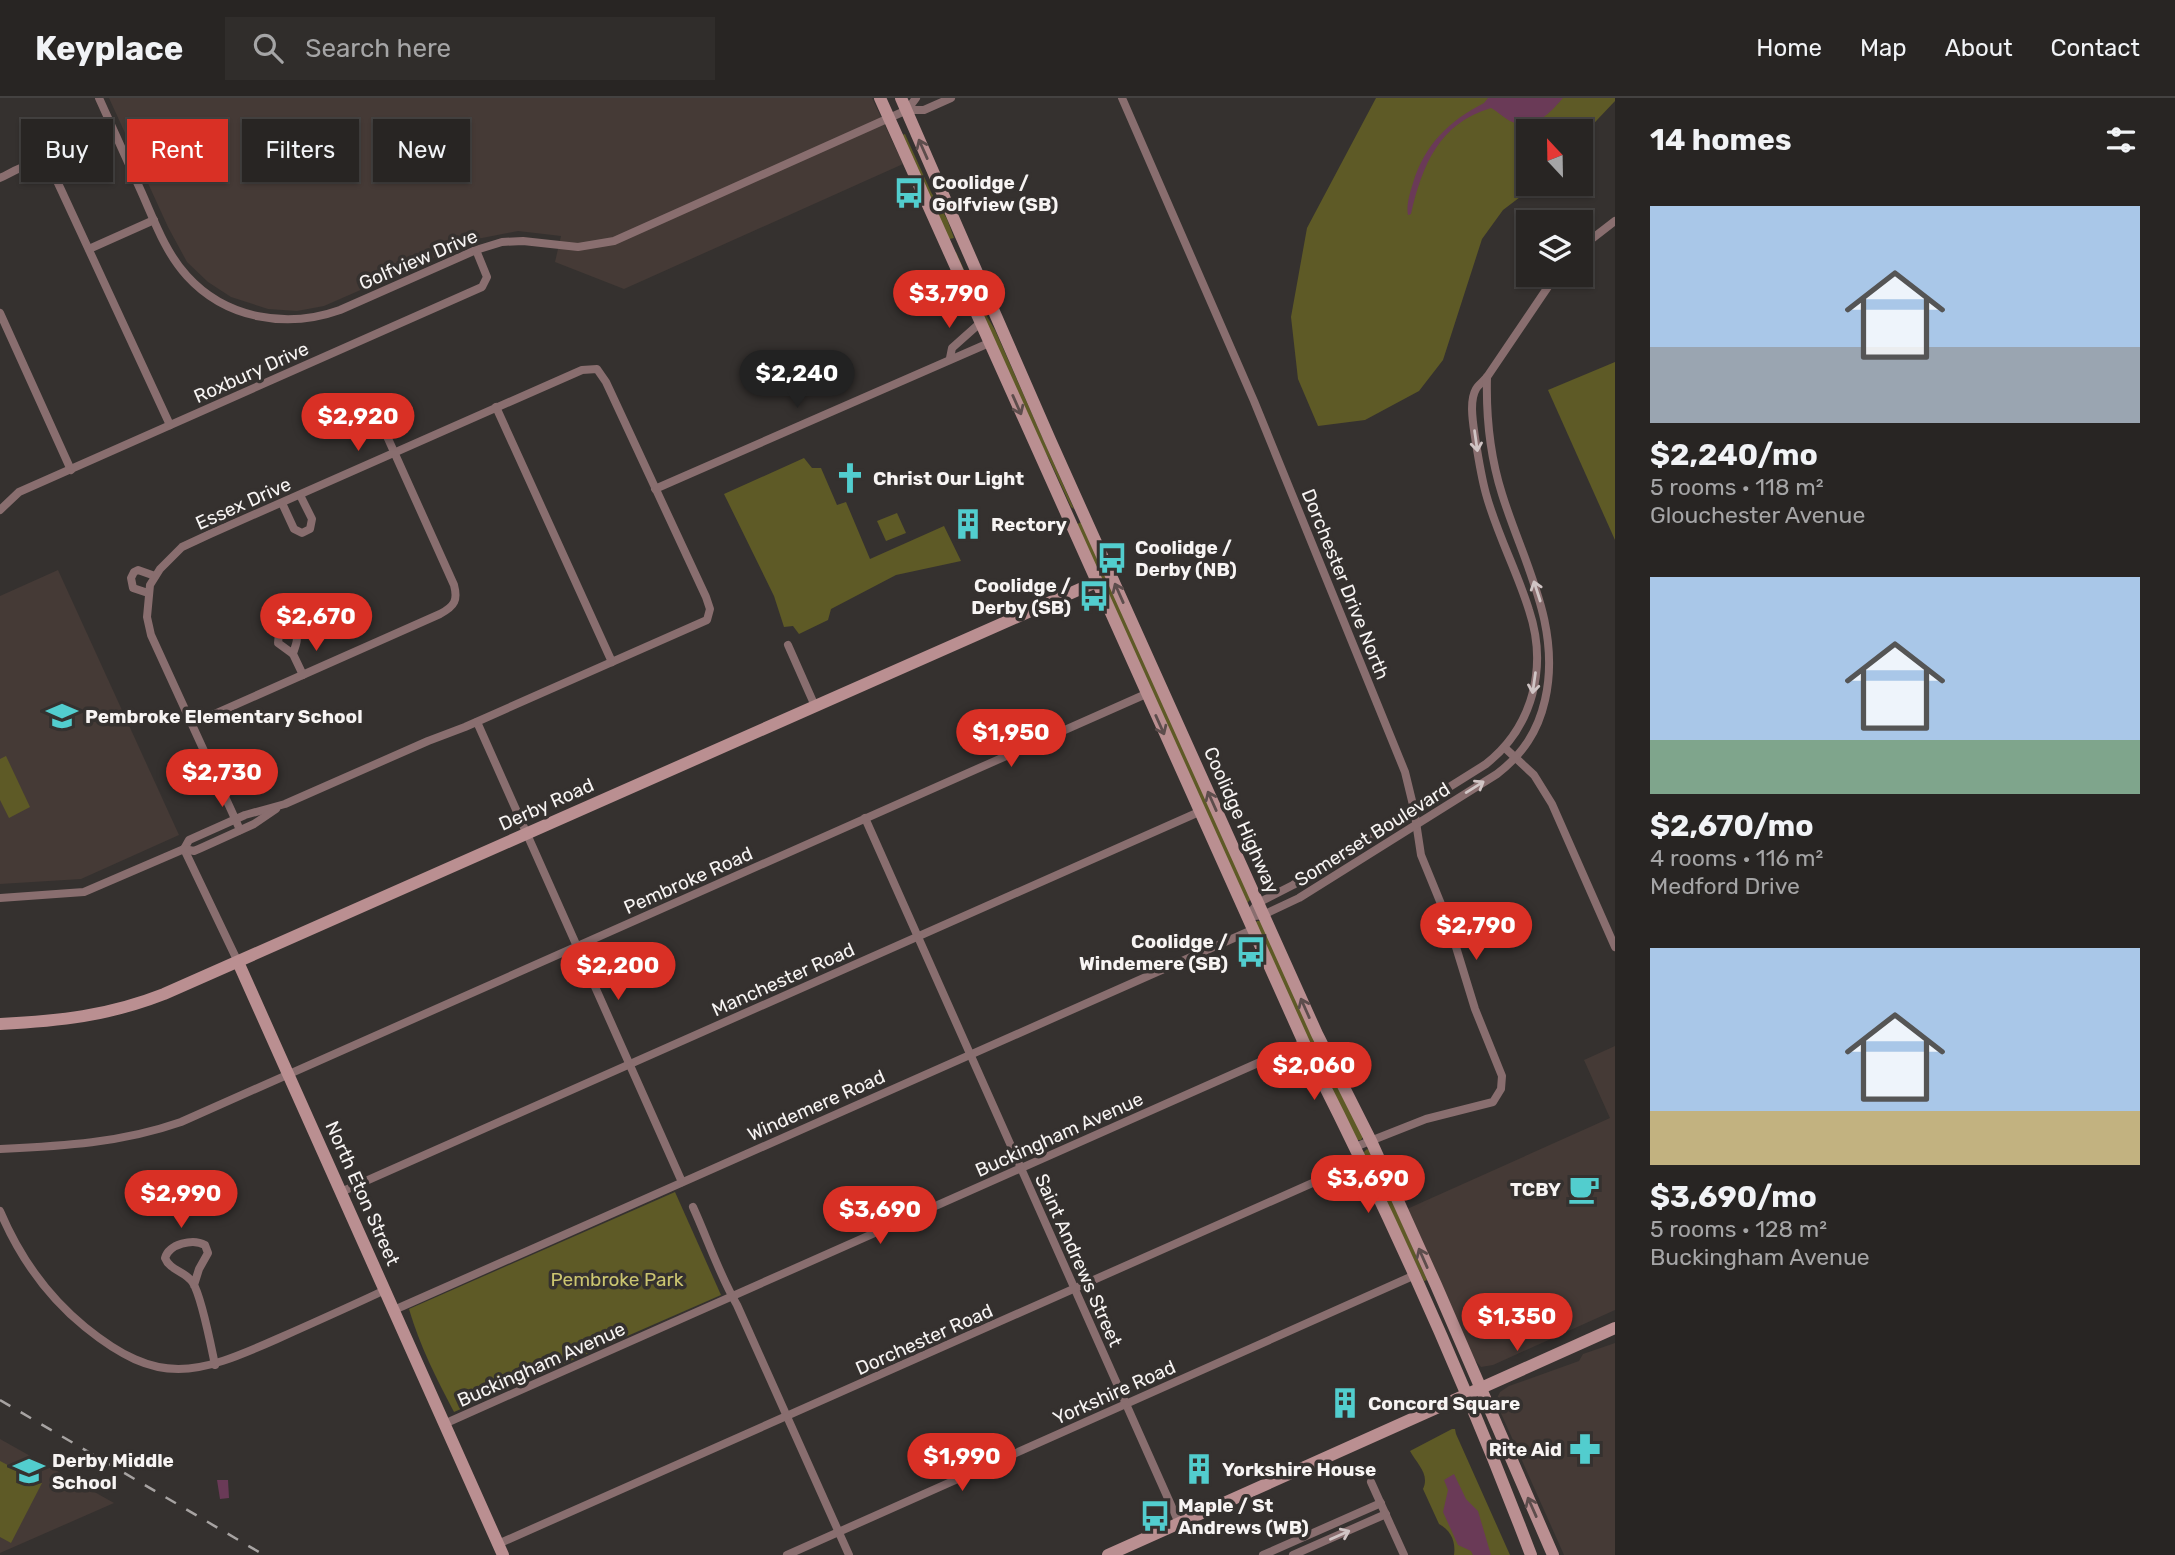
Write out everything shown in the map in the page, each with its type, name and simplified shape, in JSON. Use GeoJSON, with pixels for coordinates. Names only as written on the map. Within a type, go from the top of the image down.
{"type":"FeatureCollection","features":[{"type":"Feature","properties":{"kind":"main road","name":"Coolidge Highway"},"geometry":{"type":"LineString","coordinates":[[880,98],[1303,1043],[1423,1291],[1531,1555]]}},
{"type":"Feature","properties":{"kind":"main road","name":"Coolidge Highway"},"geometry":{"type":"LineString","coordinates":[[904,104],[1082,512],[1328,1057],[1371,1141],[1553,1555]]}},
{"type":"Feature","properties":{"kind":"main road"},"geometry":{"type":"LineString","coordinates":[[948,249],[960,244],[966,251]]}},
{"type":"Feature","properties":{"kind":"main road"},"geometry":{"type":"LineString","coordinates":[[1065,514],[1072,517],[1082,512]]}},
{"type":"Feature","properties":{"kind":"main road","name":"Derby Road"},"geometry":{"type":"LineString","coordinates":[[0,1024],[64,1020],[114,1012],[164,995],[1096,582]]}},
{"type":"Feature","properties":{"kind":"main road","name":"North Eton Street"},"geometry":{"type":"LineString","coordinates":[[238,962],[501,1550]]}},
{"type":"Feature","properties":{"kind":"main road"},"geometry":{"type":"LineString","coordinates":[[1423,1291],[1436,1285]]}},
{"type":"Feature","properties":{"kind":"main road"},"geometry":{"type":"LineString","coordinates":[[1108,1555],[1615,1328]]}},
{"type":"Feature","properties":{"kind":"main road"},"geometry":{"type":"LineString","coordinates":[[1516,1517],[1523,1524],[1537,1555]]}},
{"type":"Feature","properties":{"kind":"street","name":"Golfview Drive"},"geometry":{"type":"LineString","coordinates":[[99,98],[154,220],[178,265],[203,290],[239,311],[272,319],[297,320],[329,314],[476,250],[512,241],[578,247],[614,241],[889,118],[904,104]]}},
{"type":"Feature","properties":{"kind":"street"},"geometry":{"type":"LineString","coordinates":[[904,104],[916,98]]}},
{"type":"Feature","properties":{"kind":"street"},"geometry":{"type":"LineString","coordinates":[[904,104],[924,110],[951,98]]}},
{"type":"Feature","properties":{"kind":"street","name":"Dorchester Drive North"},"geometry":{"type":"LineString","coordinates":[[1122,98],[1303,518],[1405,772],[1424,864],[1448,921],[1475,1009],[1502,1076],[1499,1094],[1487,1104],[1431,1117],[1371,1141]]}},
{"type":"Feature","properties":{"kind":"street"},"geometry":{"type":"LineString","coordinates":[[0,178],[32,164],[45,165],[54,174],[170,425]]}},
{"type":"Feature","properties":{"kind":"street"},"geometry":{"type":"LineString","coordinates":[[89,249],[154,220]]}},
{"type":"Feature","properties":{"kind":"street"},"geometry":{"type":"LineString","coordinates":[[1593,238],[1615,221]]}},
{"type":"Feature","properties":{"kind":"street","name":"Roxbury Drive"},"geometry":{"type":"LineString","coordinates":[[0,510],[19,492],[482,287],[487,277],[476,250]]}},
{"type":"Feature","properties":{"kind":"street","name":"Somerset Boulevard"},"geometry":{"type":"LineString","coordinates":[[1249,924],[1261,909],[1293,885],[1486,764],[1521,727],[1531,699],[1536,664],[1535,638],[1530,612],[1487,495],[1478,456],[1474,398],[1476,388],[1487,377],[1548,287]]}},
{"type":"Feature","properties":{"kind":"street"},"geometry":{"type":"LineString","coordinates":[[0,313],[72,470]]}},
{"type":"Feature","properties":{"kind":"street"},"geometry":{"type":"LineString","coordinates":[[950,358],[952,348],[980,323]]}},
{"type":"Feature","properties":{"kind":"street"},"geometry":{"type":"LineString","coordinates":[[184,849],[194,851],[240,830],[285,804],[707,620],[709,609],[706,597],[655,489],[989,343]]}},
{"type":"Feature","properties":{"kind":"street","name":"Essex Drive"},"geometry":{"type":"LineString","coordinates":[[149,589],[155,576],[172,555],[182,548],[582,370],[594,369],[603,376],[655,489]]}},
{"type":"Feature","properties":{"kind":"street","name":"Somerset Boulevard"},"geometry":{"type":"LineString","coordinates":[[1261,909],[1298,898],[1497,774],[1515,758],[1537,728],[1547,694],[1550,661],[1544,614],[1496,471],[1488,425],[1487,377]]}},
{"type":"Feature","properties":{"kind":"street"},"geometry":{"type":"LineString","coordinates":[[192,723],[452,607],[457,597],[454,584],[372,403]]}},
{"type":"Feature","properties":{"kind":"street"},"geometry":{"type":"LineString","coordinates":[[496,407],[612,662]]}},
{"type":"Feature","properties":{"kind":"street"},"geometry":{"type":"LineString","coordinates":[[282,503],[294,529],[306,532],[312,522],[300,495]]}},
{"type":"Feature","properties":{"kind":"street"},"geometry":{"type":"LineString","coordinates":[[155,576],[138,570],[134,572],[131,578],[133,588],[149,589],[149,629],[240,830]]}},
{"type":"Feature","properties":{"kind":"street"},"geometry":{"type":"LineString","coordinates":[[788,645],[815,706]]}},
{"type":"Feature","properties":{"kind":"street"},"geometry":{"type":"LineString","coordinates":[[293,654],[303,675]]}},
{"type":"Feature","properties":{"kind":"street","name":"Pembroke Road"},"geometry":{"type":"LineString","coordinates":[[0,1149],[78,1146],[143,1134],[181,1122],[1146,694]]}},
{"type":"Feature","properties":{"kind":"street"},"geometry":{"type":"LineString","coordinates":[[477,722],[682,1181]]}},
{"type":"Feature","properties":{"kind":"street"},"geometry":{"type":"LineString","coordinates":[[1504,748],[1534,775],[1552,804],[1615,947]]}},
{"type":"Feature","properties":{"kind":"street"},"geometry":{"type":"LineString","coordinates":[[0,898],[84,892],[184,849],[190,840],[235,819],[285,804]]}},
{"type":"Feature","properties":{"kind":"street","name":"Manchester Road"},"geometry":{"type":"LineString","coordinates":[[341,1192],[1199,811]]}},
{"type":"Feature","properties":{"kind":"street","name":"Saint Andrews Street"},"geometry":{"type":"LineString","coordinates":[[865,818],[1180,1523]]}},
{"type":"Feature","properties":{"kind":"street","name":"North Eton Street"},"geometry":{"type":"LineString","coordinates":[[184,849],[238,962]]}},
{"type":"Feature","properties":{"kind":"street","name":"Windemere Road"},"geometry":{"type":"LineString","coordinates":[[394,1310],[970,1054],[1249,924]]}},
{"type":"Feature","properties":{"kind":"street","name":"Buckingham Avenue"},"geometry":{"type":"LineString","coordinates":[[444,1424],[1303,1043]]}},
{"type":"Feature","properties":{"kind":"street"},"geometry":{"type":"LineString","coordinates":[[1355,1147],[1371,1141]]}},
{"type":"Feature","properties":{"kind":"street","name":"Dorchester Road"},"geometry":{"type":"LineString","coordinates":[[501,1550],[787,1417],[1362,1161]]}},
{"type":"Feature","properties":{"kind":"street"},"geometry":{"type":"LineString","coordinates":[[694,1207],[726,1289],[849,1555]]}},
{"type":"Feature","properties":{"kind":"street"},"geometry":{"type":"LineString","coordinates":[[0,1211],[19,1250],[43,1285],[68,1312],[94,1334],[125,1354],[154,1366],[179,1369],[215,1365],[385,1290]]}},
{"type":"Feature","properties":{"kind":"street"},"geometry":{"type":"LineString","coordinates":[[194,1285],[208,1254],[208,1248],[197,1241],[174,1247],[164,1258],[169,1266],[184,1274],[194,1285],[215,1365]]}},
{"type":"Feature","properties":{"kind":"street","name":"Yorkshire Road"},"geometry":{"type":"LineString","coordinates":[[787,1555],[1415,1275]]}},
{"type":"Feature","properties":{"kind":"street"},"geometry":{"type":"LineString","coordinates":[[1371,1482],[1404,1555]]}},
{"type":"Feature","properties":{"kind":"street"},"geometry":{"type":"LineString","coordinates":[[1263,1555],[1274,1553],[1381,1503]]}},
{"type":"Feature","properties":{"kind":"street"},"geometry":{"type":"LineString","coordinates":[[1293,1555],[1386,1514]]}},
{"type":"Feature","properties":{"kind":"shaded area"},"geometry":{"type":"Polygon","coordinates":[[[109,98],[872,98],[903,164],[624,289],[555,262],[561,236],[518,231],[477,239],[324,306],[297,311],[268,309],[231,297],[208,282],[187,262],[147,182],[228,182],[228,119],[127,119],[127,137],[109,98]]]}},
{"type":"Feature","properties":{"kind":"shaded area"},"geometry":{"type":"Polygon","coordinates":[[[1488,98],[1563,98],[1541,119],[1516,119],[1516,123],[1491,108],[1458,124],[1446,135],[1427,163],[1411,214],[1408,215],[1413,183],[1432,145],[1449,126],[1488,98]]]}},
{"type":"Feature","properties":{"kind":"shaded area","name":"Pembroke Elementary School"},"geometry":{"type":"Polygon","coordinates":[[[58,570],[179,835],[81,879],[0,884],[0,596],[58,570]]]}},
{"type":"Feature","properties":{"kind":"shaded area"},"geometry":{"type":"Polygon","coordinates":[[[1615,1046],[1615,1310],[1493,1365],[1481,1367],[1474,1359],[1407,1209],[1610,1118],[1584,1060],[1615,1046]]]}},
{"type":"Feature","properties":{"kind":"shaded area"},"geometry":{"type":"Polygon","coordinates":[[[1615,1343],[1615,1555],[1564,1555],[1500,1411],[1497,1398],[1500,1392],[1509,1386],[1579,1361],[1583,1354],[1615,1343]]]}},
{"type":"Feature","properties":{"kind":"shaded area","name":"Derby Middle School"},"geometry":{"type":"Polygon","coordinates":[[[0,1439],[114,1503],[0,1553],[0,1439]]]}},
{"type":"Feature","properties":{"kind":"shaded area"},"geometry":{"type":"Polygon","coordinates":[[[1454,1474],[1466,1499],[1478,1511],[1491,1555],[1473,1555],[1471,1551],[1458,1545],[1443,1512],[1448,1490],[1444,1480],[1454,1474]]]}},
{"type":"Feature","properties":{"kind":"shaded area"},"geometry":{"type":"Polygon","coordinates":[[[217,1480],[228,1480],[229,1498],[220,1499],[217,1480]]]}},
{"type":"Feature","properties":{"kind":"green space"},"geometry":{"type":"Polygon","coordinates":[[[1376,98],[1615,98],[1593,124],[1593,119],[1516,119],[1516,196],[1521,196],[1503,210],[1482,239],[1443,360],[1419,391],[1365,420],[1318,426],[1298,379],[1291,317],[1307,228],[1376,98]]]}},
{"type":"Feature","properties":{"kind":"green space"},"geometry":{"type":"Polygon","coordinates":[[[905,134],[954,238],[949,239],[902,135],[905,134]]]}},
{"type":"Feature","properties":{"kind":"green space"},"geometry":{"type":"Polygon","coordinates":[[[956,252],[979,303],[995,330],[1074,509],[1032,429],[954,254],[956,252]]]}},
{"type":"Feature","properties":{"kind":"green space"},"geometry":{"type":"Polygon","coordinates":[[[1615,362],[1615,540],[1548,390],[1615,362]]]}},
{"type":"Feature","properties":{"kind":"green space"},"geometry":{"type":"Polygon","coordinates":[[[804,458],[812,468],[821,468],[837,505],[846,502],[870,559],[944,526],[961,561],[896,575],[831,609],[828,620],[799,634],[793,626],[784,627],[774,596],[724,494],[804,458]]]}},
{"type":"Feature","properties":{"kind":"green space"},"geometry":{"type":"Polygon","coordinates":[[[897,513],[906,533],[886,541],[877,521],[897,513]]]}},
{"type":"Feature","properties":{"kind":"green space"},"geometry":{"type":"Polygon","coordinates":[[[1082,522],[1251,899],[1247,903],[1075,525],[1082,522]]]}},
{"type":"Feature","properties":{"kind":"green space"},"geometry":{"type":"Polygon","coordinates":[[[6,756],[30,807],[9,818],[0,800],[0,759],[6,756]]]}},
{"type":"Feature","properties":{"kind":"green space"},"geometry":{"type":"Polygon","coordinates":[[[1261,921],[1363,1137],[1361,1140],[1357,1140],[1321,1070],[1255,923],[1261,921]]]}},
{"type":"Feature","properties":{"kind":"green space"},"geometry":{"type":"Polygon","coordinates":[[[1367,1149],[1427,1280],[1424,1281],[1363,1153],[1367,1149]]]}},
{"type":"Feature","properties":{"kind":"green space","name":"Pembroke Park"},"geometry":{"type":"Polygon","coordinates":[[[675,1192],[721,1295],[454,1412],[429,1362],[409,1309],[675,1192]]]}},
{"type":"Feature","properties":{"kind":"green space"},"geometry":{"type":"Polygon","coordinates":[[[1455,1429],[1510,1555],[1454,1555],[1452,1537],[1439,1524],[1423,1489],[1424,1474],[1410,1451],[1455,1429]]]}},
{"type":"Feature","properties":{"kind":"green space"},"geometry":{"type":"Polygon","coordinates":[[[0,1461],[42,1483],[11,1543],[0,1537],[0,1461]]]}},
{"type":"Feature","properties":{"kind":"railway"},"geometry":{"type":"LineString","coordinates":[[0,1400],[264,1555]]}},
{"type":"Feature","properties":{"kind":"place","name":"Coolidge / Golfview (SB)"},"geometry":{"type":"Point","coordinates":[909,193]}},
{"type":"Feature","properties":{"kind":"place","name":"Christ Our Light"},"geometry":{"type":"Point","coordinates":[850,478]}},
{"type":"Feature","properties":{"kind":"place","name":"Rectory"},"geometry":{"type":"Point","coordinates":[968,524]}},
{"type":"Feature","properties":{"kind":"place","name":"Coolidge / Derby (NB)"},"geometry":{"type":"Point","coordinates":[1112,558]}},
{"type":"Feature","properties":{"kind":"place","name":"Coolidge / Derby (SB)"},"geometry":{"type":"Point","coordinates":[1094,596]}},
{"type":"Feature","properties":{"kind":"place","name":"Pembroke Elementary School"},"geometry":{"type":"Point","coordinates":[62,716]}},
{"type":"Feature","properties":{"kind":"place","name":"Coolidge / Windemere (SB)"},"geometry":{"type":"Point","coordinates":[1251,952]}},
{"type":"Feature","properties":{"kind":"place","name":"TCBY"},"geometry":{"type":"Point","coordinates":[1584,1189]}},
{"type":"Feature","properties":{"kind":"place","name":"Concord Square"},"geometry":{"type":"Point","coordinates":[1345,1403]}},
{"type":"Feature","properties":{"kind":"place","name":"Rite Aid"},"geometry":{"type":"Point","coordinates":[1585,1449]}},
{"type":"Feature","properties":{"kind":"place","name":"Yorkshire House"},"geometry":{"type":"Point","coordinates":[1199,1469]}},
{"type":"Feature","properties":{"kind":"place","name":"Derby Middle School"},"geometry":{"type":"Point","coordinates":[29,1471]}},
{"type":"Feature","properties":{"kind":"place","name":"Maple / St Andrews (WB)"},"geometry":{"type":"Point","coordinates":[1155,1516]}}]}
